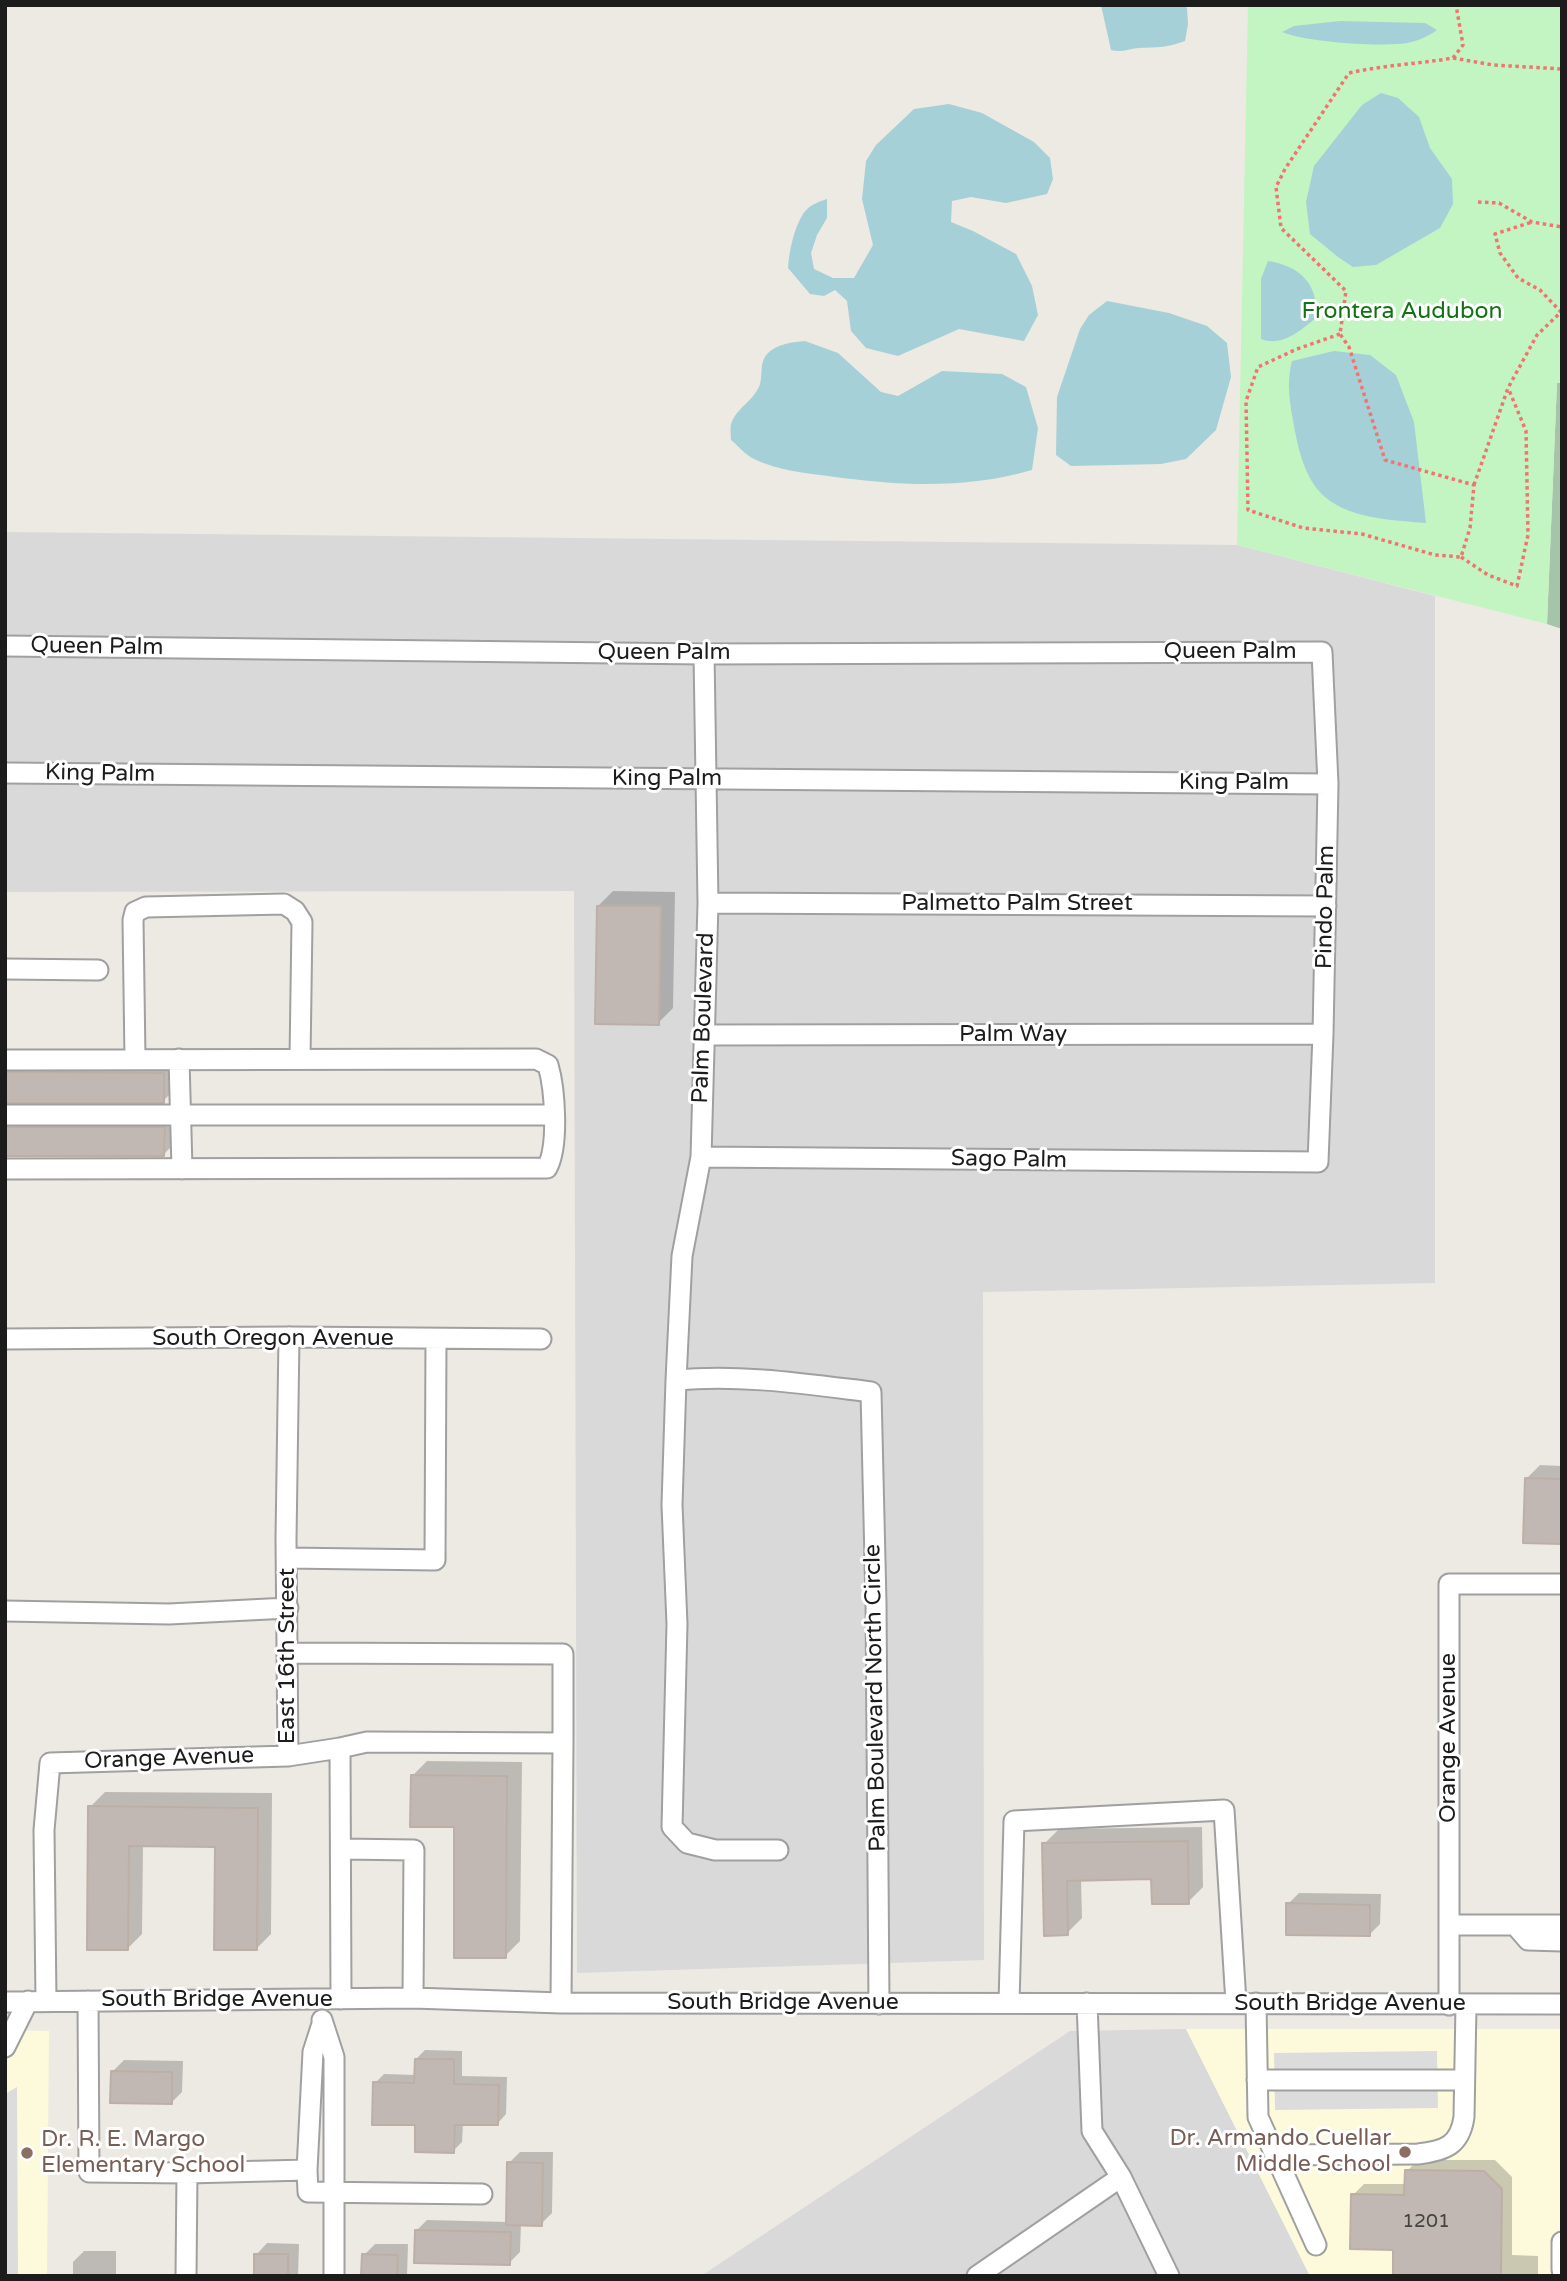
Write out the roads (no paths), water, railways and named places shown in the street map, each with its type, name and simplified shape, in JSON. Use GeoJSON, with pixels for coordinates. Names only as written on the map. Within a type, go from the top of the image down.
{"type":"FeatureCollection","features":[{"type":"Feature","properties":{"kind":"street","name":"Queen Palm"},"geometry":{"type":"LineString","coordinates":[[5,646],[704,654],[1322,652]]}},
{"type":"Feature","properties":{"kind":"street","name":"Pindo Palm"},"geometry":{"type":"LineString","coordinates":[[1318,1162],[1328,784],[1322,652]]}},
{"type":"Feature","properties":{"kind":"street","name":"Palm Boulevard"},"geometry":{"type":"LineString","coordinates":[[676,1380],[682,1256],[701,1157],[708,903],[704,654]]}},
{"type":"Feature","properties":{"kind":"street","name":"King Palm"},"geometry":{"type":"LineString","coordinates":[[5,773],[1328,784]]}},
{"type":"Feature","properties":{"kind":"street","name":"Palmetto Palm Street"},"geometry":{"type":"LineString","coordinates":[[708,903],[1326,906]]}},
{"type":"Feature","properties":{"kind":"street"},"geometry":{"type":"LineString","coordinates":[[135,1059],[135,912],[146,907],[284,904],[295,911],[302,922],[300,1059]]}},
{"type":"Feature","properties":{"kind":"street"},"geometry":{"type":"LineString","coordinates":[[5,969],[98,970]]}},
{"type":"Feature","properties":{"kind":"street","name":"Palm Way"},"geometry":{"type":"LineString","coordinates":[[703,1035],[1323,1034]]}},
{"type":"Feature","properties":{"kind":"street"},"geometry":{"type":"LineString","coordinates":[[179,1059],[182,1169]]}},
{"type":"Feature","properties":{"kind":"street"},"geometry":{"type":"LineString","coordinates":[[5,1060],[536,1059],[548,1065],[552,1081],[553,1115],[553,1157],[547,1168],[5,1170]]}},
{"type":"Feature","properties":{"kind":"street"},"geometry":{"type":"LineString","coordinates":[[5,1115],[553,1115]]}},
{"type":"Feature","properties":{"kind":"street","name":"Sago Palm"},"geometry":{"type":"LineString","coordinates":[[701,1157],[1318,1162]]}},
{"type":"Feature","properties":{"kind":"street","name":"East 16th Street"},"geometry":{"type":"LineString","coordinates":[[289,1338],[288,1756],[367,1742],[563,1743]]}},
{"type":"Feature","properties":{"kind":"street","name":"South Oregon Avenue"},"geometry":{"type":"LineString","coordinates":[[5,1339],[541,1339]]}},
{"type":"Feature","properties":{"kind":"street"},"geometry":{"type":"LineString","coordinates":[[287,1558],[435,1560],[436,1340]]}},
{"type":"Feature","properties":{"kind":"street","name":"Palm Boulevard North Circle"},"geometry":{"type":"LineString","coordinates":[[676,1380],[716,1376],[871,1392],[879,2004]]}},
{"type":"Feature","properties":{"kind":"street"},"geometry":{"type":"LineString","coordinates":[[676,1380],[672,1505],[677,1624],[672,1826],[687,1843],[715,1850],[778,1850]]}},
{"type":"Feature","properties":{"kind":"street","name":"Orange Avenue"},"geometry":{"type":"LineString","coordinates":[[1276,2155],[1418,2154],[1435,2152],[1457,2140],[1462,2129],[1464,2080],[1449,1925],[1449,1584],[1562,1584]]}},
{"type":"Feature","properties":{"kind":"street"},"geometry":{"type":"LineString","coordinates":[[5,1611],[169,1614],[288,1608]]}},
{"type":"Feature","properties":{"kind":"street"},"geometry":{"type":"LineString","coordinates":[[288,1653],[563,1654],[561,2003]]}},
{"type":"Feature","properties":{"kind":"street"},"geometry":{"type":"LineString","coordinates":[[340,1748],[342,1849],[331,1998],[313,2052],[308,2192],[482,2194]]}},
{"type":"Feature","properties":{"kind":"street","name":"Orange Avenue"},"geometry":{"type":"LineString","coordinates":[[37,2001],[44,1830],[50,1763],[288,1756]]}},
{"type":"Feature","properties":{"kind":"street"},"geometry":{"type":"LineString","coordinates":[[1009,2003],[1014,1821],[1224,1810],[1236,2003]]}},
{"type":"Feature","properties":{"kind":"street"},"geometry":{"type":"LineString","coordinates":[[342,1849],[414,1850],[413,1998]]}},
{"type":"Feature","properties":{"kind":"street"},"geometry":{"type":"LineString","coordinates":[[1449,1925],[1562,1925]]}},
{"type":"Feature","properties":{"kind":"street"},"geometry":{"type":"LineString","coordinates":[[1516,1925],[1528,1940],[1562,1941]]}},
{"type":"Feature","properties":{"kind":"street","name":"South Bridge Avenue"},"geometry":{"type":"LineString","coordinates":[[5,2002],[413,1998],[561,2003],[1562,2004]]}},
{"type":"Feature","properties":{"kind":"street"},"geometry":{"type":"LineString","coordinates":[[5,2048],[37,2001]]}},
{"type":"Feature","properties":{"kind":"street"},"geometry":{"type":"LineString","coordinates":[[88,2001],[89,2172],[307,2170]]}},
{"type":"Feature","properties":{"kind":"street"},"geometry":{"type":"LineString","coordinates":[[1087,2003],[1092,2131],[1121,2177],[1169,2276]]}},
{"type":"Feature","properties":{"kind":"street"},"geometry":{"type":"LineString","coordinates":[[1256,2003],[1258,2118],[1316,2245]]}},
{"type":"Feature","properties":{"kind":"street"},"geometry":{"type":"LineString","coordinates":[[322,2024],[334,2056],[334,2276]]}},
{"type":"Feature","properties":{"kind":"street"},"geometry":{"type":"LineString","coordinates":[[1257,2080],[1464,2080]]}},
{"type":"Feature","properties":{"kind":"street"},"geometry":{"type":"LineString","coordinates":[[186,2276],[187,2173]]}},
{"type":"Feature","properties":{"kind":"street"},"geometry":{"type":"LineString","coordinates":[[977,2276],[1121,2177]]}},
{"type":"Feature","properties":{"kind":"street"},"geometry":{"type":"LineString","coordinates":[[1562,2242],[1562,2270]]}},
{"type":"Feature","properties":{"kind":"water"},"geometry":{"type":"Polygon","coordinates":[[[1101,5],[1184,5],[1187,8],[1188,24],[1185,41],[1162,47],[1111,50],[1101,5]]]}},
{"type":"Feature","properties":{"kind":"water"},"geometry":{"type":"Polygon","coordinates":[[[1340,21],[1425,23],[1437,30],[1413,42],[1402,44],[1322,41],[1282,32],[1294,26],[1340,21]]]}},
{"type":"Feature","properties":{"kind":"water"},"geometry":{"type":"Polygon","coordinates":[[[1381,93],[1398,98],[1419,117],[1430,148],[1452,179],[1453,204],[1440,228],[1376,265],[1353,267],[1310,234],[1306,202],[1314,166],[1362,105],[1381,93]]]}},
{"type":"Feature","properties":{"kind":"water"},"geometry":{"type":"Polygon","coordinates":[[[949,104],[982,113],[1034,142],[1050,158],[1053,179],[1047,194],[1006,203],[971,197],[952,201],[951,222],[1016,254],[1032,286],[1038,315],[1024,341],[959,329],[898,356],[866,348],[851,331],[847,301],[835,290],[824,296],[810,294],[788,268],[795,233],[805,211],[827,199],[827,218],[811,253],[814,269],[833,278],[854,278],[873,245],[862,199],[866,161],[876,145],[914,109],[949,104]]]}},
{"type":"Feature","properties":{"kind":"water"},"geometry":{"type":"Polygon","coordinates":[[[1268,261],[1298,272],[1311,286],[1316,306],[1316,318],[1304,328],[1276,341],[1261,339],[1261,279],[1268,261]]]}},
{"type":"Feature","properties":{"kind":"water"},"geometry":{"type":"Polygon","coordinates":[[[1107,301],[1169,313],[1207,326],[1227,343],[1231,377],[1216,430],[1186,459],[1161,464],[1071,466],[1056,455],[1057,397],[1080,329],[1089,315],[1107,301]]]}},
{"type":"Feature","properties":{"kind":"water"},"geometry":{"type":"Polygon","coordinates":[[[805,341],[838,353],[881,392],[898,396],[942,371],[1002,374],[1026,387],[1038,428],[1032,470],[959,483],[910,484],[803,473],[752,458],[731,440],[731,424],[737,413],[758,390],[763,360],[768,353],[780,346],[805,341]]]}},
{"type":"Feature","properties":{"kind":"water"},"geometry":{"type":"Polygon","coordinates":[[[1334,351],[1370,355],[1396,375],[1414,422],[1426,523],[1355,513],[1329,500],[1309,477],[1300,452],[1293,418],[1289,393],[1290,369],[1292,361],[1334,351]]]}},
{"type":"Feature","properties":{"kind":"place","name":"Dr. Armando Cuellar Middle School"},"geometry":{"type":"Point","coordinates":[1405,2152]}},
{"type":"Feature","properties":{"kind":"place","name":"Dr. R. E. Margo Elementary School"},"geometry":{"type":"Point","coordinates":[27,2153]}},
{"type":"Feature","properties":{"kind":"park label","name":"Frontera Audubon"},"geometry":{"type":"Point","coordinates":[1402,312]}}]}
